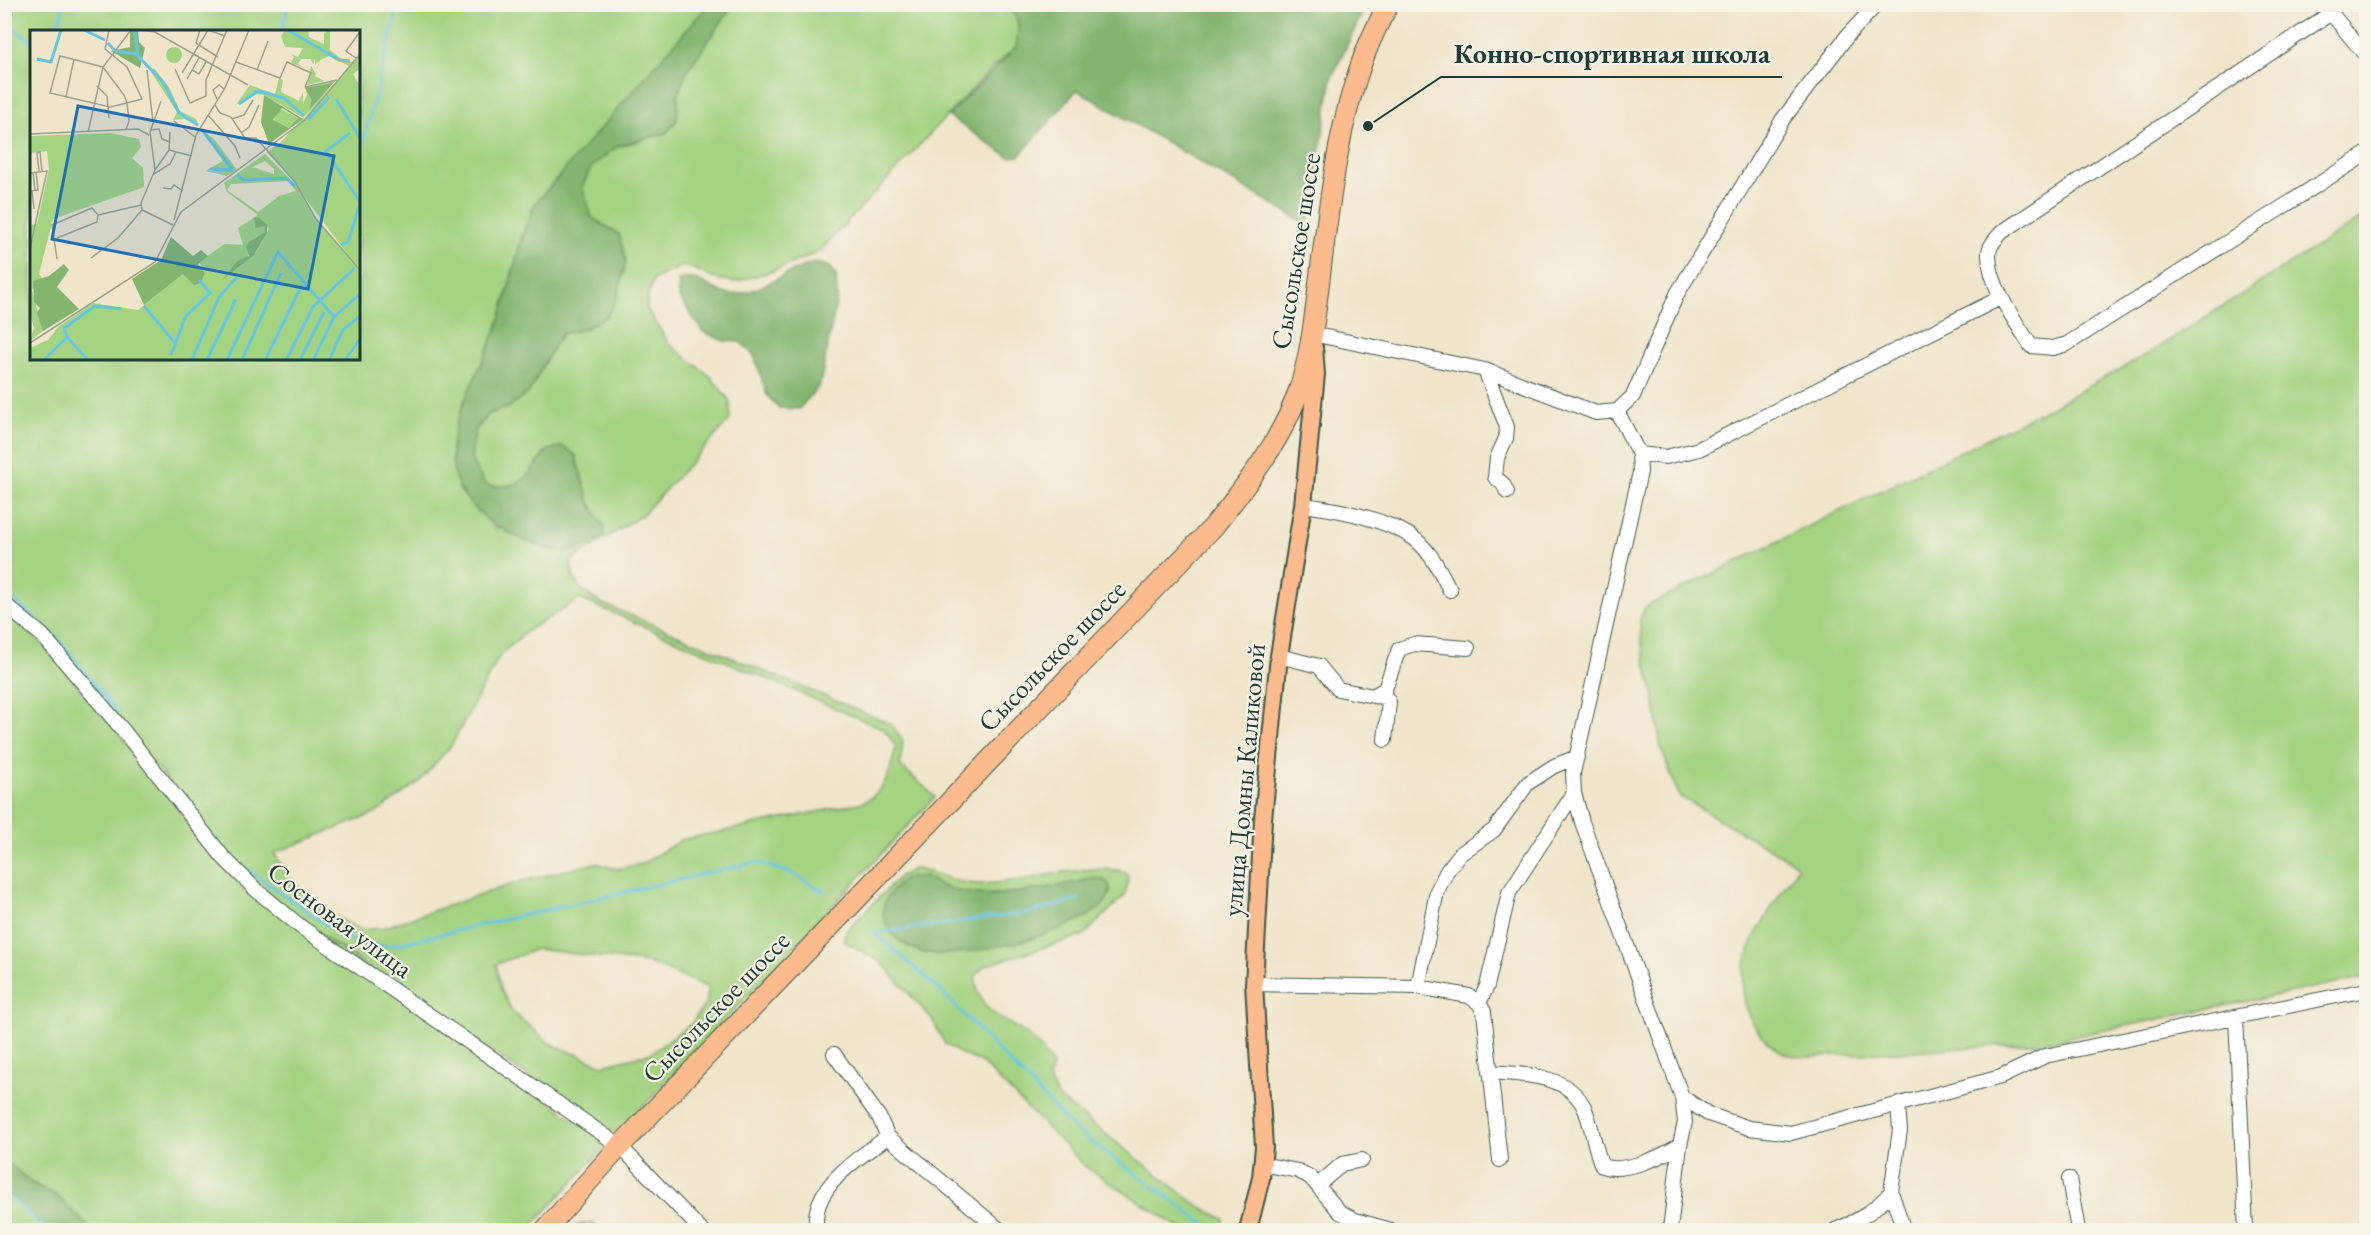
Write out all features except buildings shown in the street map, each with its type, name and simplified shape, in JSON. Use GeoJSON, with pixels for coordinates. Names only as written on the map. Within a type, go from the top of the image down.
{"type":"FeatureCollection","features":[{"type":"Feature","properties":{"kind":"highway","name":"Сысольское шоссе"},"geometry":{"type":"LineString","coordinates":[[545,1230],[620,1146],[1214,526],[1262,462],[1300,388],[1312,334],[1329,203],[1352,92],[1368,45],[1389,4]]}},
{"type":"Feature","properties":{"kind":"main road","name":"улица Домны Каликовой"},"geometry":{"type":"LineString","coordinates":[[1248,1230],[1264,1146],[1254,984],[1263,819],[1279,656],[1302,506],[1316,374],[1312,334]]}},
{"type":"Feature","properties":{"kind":"street"},"geometry":{"type":"LineString","coordinates":[[1312,334],[1485,370],[1596,413],[1617,411],[1633,396],[1677,294],[1783,119],[1848,35],[1877,4]]}},
{"type":"Feature","properties":{"kind":"street"},"geometry":{"type":"LineString","coordinates":[[2367,56],[2329,9],[2002,232],[1991,244],[1988,256],[2000,298],[2031,346],[2040,349],[2067,344],[2367,154]]}},
{"type":"Feature","properties":{"kind":"street"},"geometry":{"type":"LineString","coordinates":[[1639,454],[1666,457],[1699,449],[2000,298]]}},
{"type":"Feature","properties":{"kind":"street"},"geometry":{"type":"LineString","coordinates":[[1485,370],[1507,427],[1506,438],[1497,458],[1495,477],[1503,484],[1507,492]]}},
{"type":"Feature","properties":{"kind":"street"},"geometry":{"type":"LineString","coordinates":[[1617,411],[1639,454],[1640,472],[1573,773],[1574,793],[1682,1097],[1685,1122],[1680,1145],[1674,1228]]}},
{"type":"Feature","properties":{"kind":"street"},"geometry":{"type":"LineString","coordinates":[[1302,506],[1356,514],[1410,535],[1426,550],[1450,590]]}},
{"type":"Feature","properties":{"kind":"street","name":"Сосновая улица"},"geometry":{"type":"LineString","coordinates":[[4,604],[43,636],[122,729],[223,857],[255,889],[301,927],[620,1146],[702,1230]]}},
{"type":"Feature","properties":{"kind":"street"},"geometry":{"type":"LineString","coordinates":[[1373,696],[1385,689],[1399,649],[1414,644],[1468,648]]}},
{"type":"Feature","properties":{"kind":"street"},"geometry":{"type":"LineString","coordinates":[[1279,656],[1319,666],[1338,689],[1386,697],[1389,702],[1385,740]]}},
{"type":"Feature","properties":{"kind":"street"},"geometry":{"type":"LineString","coordinates":[[1419,987],[1437,891],[1448,871],[1460,854],[1494,830],[1528,783],[1554,766],[1577,757]]}},
{"type":"Feature","properties":{"kind":"street"},"geometry":{"type":"LineString","coordinates":[[1479,1003],[1487,986],[1509,893],[1574,793]]}},
{"type":"Feature","properties":{"kind":"street"},"geometry":{"type":"LineString","coordinates":[[1254,984],[1419,987],[1469,996],[1479,1003],[1484,1012],[1500,1160]]}},
{"type":"Feature","properties":{"kind":"street"},"geometry":{"type":"LineString","coordinates":[[1682,1097],[1708,1114],[1749,1128],[1791,1133],[2001,1077],[2045,1056],[2367,990]]}},
{"type":"Feature","properties":{"kind":"street"},"geometry":{"type":"LineString","coordinates":[[2236,1017],[2246,1230]]}},
{"type":"Feature","properties":{"kind":"street"},"geometry":{"type":"LineString","coordinates":[[834,1054],[879,1117],[888,1137],[1000,1230]]}},
{"type":"Feature","properties":{"kind":"street"},"geometry":{"type":"LineString","coordinates":[[1490,1072],[1542,1076],[1563,1084],[1583,1106],[1602,1166],[1608,1168],[1644,1163],[1680,1145]]}},
{"type":"Feature","properties":{"kind":"street"},"geometry":{"type":"LineString","coordinates":[[1898,1106],[1900,1130],[1891,1192],[1904,1230]]}},
{"type":"Feature","properties":{"kind":"street"},"geometry":{"type":"LineString","coordinates":[[817,1230],[821,1202],[834,1179],[852,1162],[888,1137]]}},
{"type":"Feature","properties":{"kind":"street"},"geometry":{"type":"LineString","coordinates":[[1318,1185],[1342,1164],[1362,1160]]}},
{"type":"Feature","properties":{"kind":"street"},"geometry":{"type":"LineString","coordinates":[[1262,1164],[1298,1171],[1318,1185],[1340,1212],[1355,1220],[1391,1230]]}},
{"type":"Feature","properties":{"kind":"street"},"geometry":{"type":"LineString","coordinates":[[2069,1179],[2078,1230]]}},
{"type":"Feature","properties":{"kind":"street"},"geometry":{"type":"LineString","coordinates":[[1835,1230],[1867,1215],[1891,1192]]}},
{"type":"Feature","properties":{"kind":"green space"},"geometry":{"type":"Polygon","coordinates":[[[1005,4],[1014,13],[1018,23],[1016,47],[992,68],[819,252],[773,271],[734,282],[712,278],[682,266],[654,279],[648,295],[647,309],[669,344],[710,376],[730,401],[730,420],[642,515],[572,560],[571,568],[575,580],[583,591],[601,603],[891,724],[903,741],[900,765],[935,797],[619,1132],[605,1129],[304,923],[258,885],[227,854],[47,633],[5,597],[5,5],[708,5],[524,228],[500,321],[457,423],[451,447],[460,491],[495,528],[604,527],[589,501],[575,454],[546,451],[528,475],[515,484],[496,487],[485,485],[471,460],[475,431],[489,414],[509,407],[529,392],[563,333],[582,330],[619,234],[592,218],[582,187],[591,167],[618,146],[666,133],[677,120],[678,95],[685,74],[733,5],[1005,4]],[[580,599],[528,630],[500,655],[451,746],[419,782],[376,813],[274,853],[289,878],[323,910],[361,930],[382,928],[522,881],[596,863],[616,869],[642,864],[681,840],[864,802],[883,785],[896,746],[884,729],[580,599]],[[537,949],[496,964],[501,989],[512,1011],[549,1043],[603,1065],[651,1053],[692,1023],[707,1001],[707,987],[649,963],[537,949]]]}},
{"type":"Feature","properties":{"kind":"green space"},"geometry":{"type":"Polygon","coordinates":[[[708,5],[733,5],[685,74],[678,95],[677,120],[666,133],[618,146],[591,167],[582,187],[592,218],[619,234],[626,262],[617,298],[607,316],[582,330],[563,333],[529,392],[509,407],[489,414],[475,431],[471,460],[485,485],[496,487],[515,484],[528,475],[546,451],[562,446],[575,454],[589,501],[604,527],[604,536],[583,548],[553,550],[513,535],[490,522],[475,508],[459,486],[452,463],[453,439],[459,415],[500,319],[519,247],[534,205],[708,5]]]}},
{"type":"Feature","properties":{"kind":"green space"},"geometry":{"type":"Polygon","coordinates":[[[1005,5],[1366,5],[1332,77],[1308,225],[1077,90],[1019,156],[1009,157],[948,116],[1016,47],[1019,26],[1013,10],[1005,5]]]}},
{"type":"Feature","properties":{"kind":"green space"},"geometry":{"type":"Polygon","coordinates":[[[2366,215],[2366,977],[2041,1043],[1809,1057],[1785,1053],[1772,1046],[1756,1028],[1746,1006],[1743,985],[1745,965],[1751,945],[1761,925],[1797,868],[1796,864],[1679,796],[1661,748],[1654,697],[1641,641],[1640,620],[1645,607],[2049,408],[2151,352],[2366,215]]]}},
{"type":"Feature","properties":{"kind":"green space"},"geometry":{"type":"Polygon","coordinates":[[[815,263],[827,266],[836,275],[837,298],[820,385],[799,409],[779,408],[767,395],[754,355],[740,342],[724,341],[703,332],[679,297],[678,280],[695,280],[721,292],[736,294],[756,289],[815,263]]]}},
{"type":"Feature","properties":{"kind":"green space"},"geometry":{"type":"Polygon","coordinates":[[[4,611],[39,640],[118,733],[219,861],[599,1138],[604,1148],[528,1230],[5,1230],[4,611]]]}},
{"type":"Feature","properties":{"kind":"green space"},"geometry":{"type":"Polygon","coordinates":[[[914,869],[972,884],[981,884],[1071,871],[1107,869],[1125,871],[1128,878],[1125,895],[1084,935],[984,966],[975,976],[977,990],[995,1015],[1022,1031],[1043,1051],[1052,1065],[1049,1080],[1058,1097],[1197,1205],[1224,1219],[1223,1230],[1183,1230],[1086,1167],[981,1062],[945,1044],[932,1019],[881,962],[843,941],[847,930],[900,876],[914,869]],[[926,876],[927,953],[959,951],[1035,939],[1044,889],[983,894],[952,890],[926,876]]]}},
{"type":"Feature","properties":{"kind":"green space"},"geometry":{"type":"Polygon","coordinates":[[[926,876],[943,887],[985,894],[1032,891],[1096,878],[1108,882],[1111,891],[1102,906],[1068,926],[991,948],[944,954],[926,953],[898,940],[886,924],[883,914],[884,905],[898,884],[905,878],[926,876]]]}},
{"type":"Feature","properties":{"kind":"green space"},"geometry":{"type":"Polygon","coordinates":[[[5,1160],[32,1183],[56,1195],[92,1230],[45,1230],[5,1189],[5,1160]]]}},
{"type":"Feature","properties":{"kind":"green space"},"geometry":{"type":"Polygon","coordinates":[[[592,1223],[603,1230],[568,1230],[581,1224],[592,1223]]]}},
{"type":"Feature","properties":{"kind":"waterway"},"geometry":{"type":"LineString","coordinates":[[59,24],[64,4]]}},
{"type":"Feature","properties":{"kind":"waterway"},"geometry":{"type":"LineString","coordinates":[[282,30],[288,4]]}},
{"type":"Feature","properties":{"kind":"waterway"},"geometry":{"type":"LineString","coordinates":[[360,155],[399,4]]}},
{"type":"Feature","properties":{"kind":"waterway"},"geometry":{"type":"LineString","coordinates":[[4,21],[30,40]]}},
{"type":"Feature","properties":{"kind":"waterway"},"geometry":{"type":"LineString","coordinates":[[4,591],[61,642],[117,713]]}},
{"type":"Feature","properties":{"kind":"waterway"},"geometry":{"type":"LineString","coordinates":[[244,867],[344,937],[365,944],[389,946],[756,862],[793,874],[825,892]]}},
{"type":"Feature","properties":{"kind":"waterway"},"geometry":{"type":"LineString","coordinates":[[875,933],[1034,912],[1079,899]]}},
{"type":"Feature","properties":{"kind":"waterway"},"geometry":{"type":"LineString","coordinates":[[875,933],[941,991],[1074,1129],[1213,1230]]}},
{"type":"Feature","properties":{"kind":"waterway"},"geometry":{"type":"LineString","coordinates":[[4,1190],[45,1230]]}},
{"type":"Feature","properties":{"kind":"place","name":"Конно-спортивная школа"},"geometry":{"type":"Point","coordinates":[1368,126]}}]}
